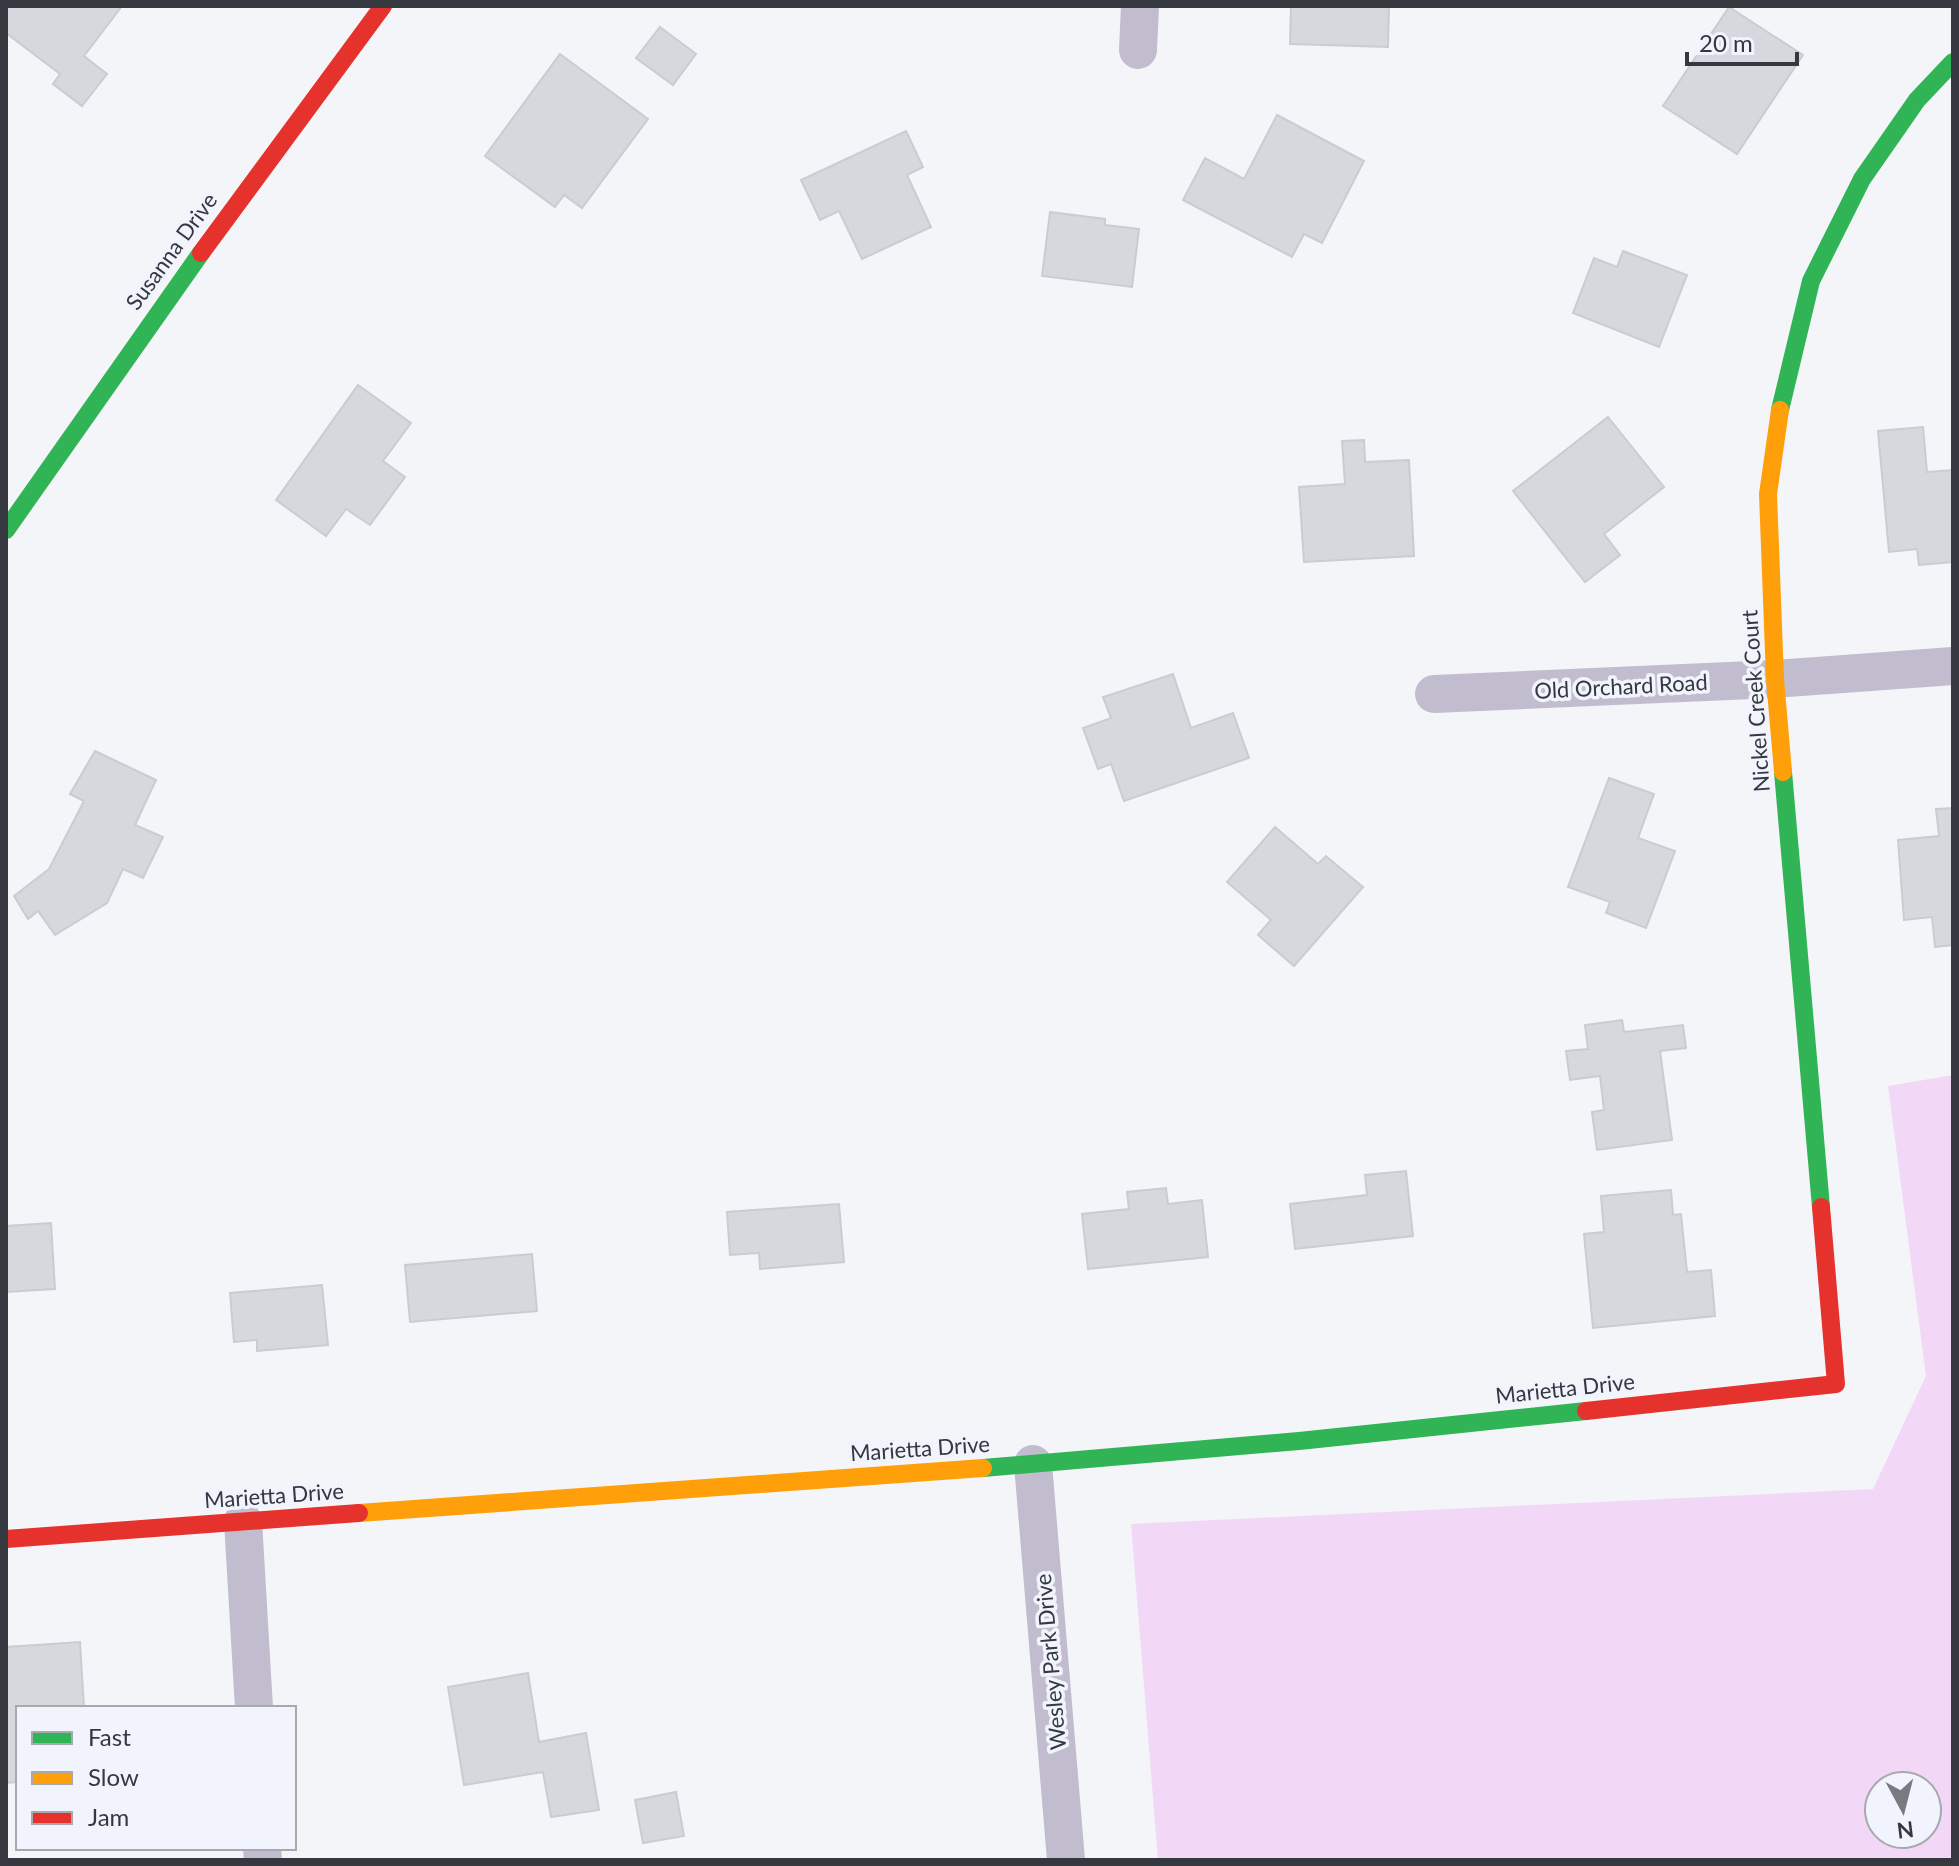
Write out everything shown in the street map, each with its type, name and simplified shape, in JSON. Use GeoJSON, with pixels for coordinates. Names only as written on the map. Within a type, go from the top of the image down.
{"type":"FeatureCollection","features":[{"type":"Feature","properties":{"kind":"street","name":"Susanna Drive"},"geometry":{"type":"LineString","coordinates":[[6,530],[101,390],[383,6]]}},
{"type":"Feature","properties":{"kind":"street"},"geometry":{"type":"LineString","coordinates":[[1138,50],[1140,6]]}},
{"type":"Feature","properties":{"kind":"street","name":"Nickel Creek Court"},"geometry":{"type":"LineString","coordinates":[[1836,1384],[1775,679],[1768,494],[1781,405],[1811,281],[1862,179],[1917,100],[1953,62]]}},
{"type":"Feature","properties":{"kind":"street","name":"Old Orchard Road"},"geometry":{"type":"LineString","coordinates":[[1434,694],[1775,679],[1953,666]]}},
{"type":"Feature","properties":{"kind":"street","name":"Marietta Drive"},"geometry":{"type":"LineString","coordinates":[[6,1539],[1033,1464],[1299,1441],[1836,1384]]}},
{"type":"Feature","properties":{"kind":"street","name":"Wesley Park Drive"},"geometry":{"type":"LineString","coordinates":[[1033,1464],[1066,1860]]}},
{"type":"Feature","properties":{"kind":"street"},"geometry":{"type":"LineString","coordinates":[[243,1521],[254,1706]]}},
{"type":"Feature","properties":{"kind":"shaded area"},"geometry":{"type":"Polygon","coordinates":[[[1953,1075],[1953,1860],[1158,1860],[1131,1524],[1873,1489],[1926,1376],[1888,1086],[1953,1075]]]}},
{"type":"Feature","properties":{"kind":"building"},"geometry":{"type":"Polygon","coordinates":[[[9,6],[122,6],[84,56],[107,74],[82,106],[53,84],[60,74],[6,33],[6,10],[9,6]]]}},
{"type":"Feature","properties":{"kind":"building"},"geometry":{"type":"Polygon","coordinates":[[[1291,6],[1389,6],[1388,47],[1290,44],[1291,6]]]}},
{"type":"Feature","properties":{"kind":"building"},"geometry":{"type":"Polygon","coordinates":[[[1729,7],[1803,55],[1737,154],[1663,106],[1729,7]]]}},
{"type":"Feature","properties":{"kind":"building"},"geometry":{"type":"Polygon","coordinates":[[[660,27],[696,54],[673,85],[636,58],[660,27]]]}},
{"type":"Feature","properties":{"kind":"building"},"geometry":{"type":"Polygon","coordinates":[[[560,54],[648,119],[582,208],[564,195],[555,207],[485,156],[560,54]]]}},
{"type":"Feature","properties":{"kind":"building"},"geometry":{"type":"Polygon","coordinates":[[[1277,115],[1364,161],[1322,243],[1304,234],[1292,257],[1183,200],[1205,158],[1244,179],[1277,115]]]}},
{"type":"Feature","properties":{"kind":"building"},"geometry":{"type":"Polygon","coordinates":[[[906,131],[923,167],[907,175],[931,227],[862,259],[839,211],[820,220],[801,180],[906,131]]]}},
{"type":"Feature","properties":{"kind":"building"},"geometry":{"type":"Polygon","coordinates":[[[1050,212],[1105,219],[1105,225],[1139,229],[1132,287],[1042,276],[1050,212]]]}},
{"type":"Feature","properties":{"kind":"building"},"geometry":{"type":"Polygon","coordinates":[[[1623,251],[1687,275],[1659,347],[1573,313],[1594,258],[1617,267],[1623,251]]]}},
{"type":"Feature","properties":{"kind":"building"},"geometry":{"type":"Polygon","coordinates":[[[358,385],[411,423],[383,461],[405,477],[370,525],[346,509],[326,536],[276,500],[358,385]]]}},
{"type":"Feature","properties":{"kind":"building"},"geometry":{"type":"Polygon","coordinates":[[[1608,417],[1664,487],[1604,534],[1620,555],[1585,582],[1513,491],[1608,417]]]}},
{"type":"Feature","properties":{"kind":"building"},"geometry":{"type":"Polygon","coordinates":[[[1923,427],[1927,472],[1953,470],[1953,562],[1919,565],[1917,549],[1889,552],[1878,431],[1923,427]]]}},
{"type":"Feature","properties":{"kind":"building"},"geometry":{"type":"Polygon","coordinates":[[[1364,440],[1365,462],[1409,460],[1414,556],[1304,562],[1299,487],[1345,484],[1342,441],[1364,440]]]}},
{"type":"Feature","properties":{"kind":"building"},"geometry":{"type":"Polygon","coordinates":[[[1173,674],[1191,728],[1233,713],[1249,758],[1124,801],[1111,764],[1098,769],[1083,728],[1111,718],[1103,697],[1173,674]]]}},
{"type":"Feature","properties":{"kind":"building"},"geometry":{"type":"Polygon","coordinates":[[[95,751],[156,780],[135,825],[163,837],[143,878],[123,869],[107,903],[55,935],[38,911],[28,919],[14,896],[49,869],[84,801],[70,794],[95,751]]]}},
{"type":"Feature","properties":{"kind":"building"},"geometry":{"type":"Polygon","coordinates":[[[1609,778],[1654,794],[1638,838],[1675,851],[1646,928],[1606,913],[1610,902],[1568,887],[1609,778]]]}},
{"type":"Feature","properties":{"kind":"building"},"geometry":{"type":"Polygon","coordinates":[[[1953,808],[1953,945],[1935,947],[1932,917],[1904,920],[1898,840],[1939,836],[1936,809],[1953,808]]]}},
{"type":"Feature","properties":{"kind":"building"},"geometry":{"type":"Polygon","coordinates":[[[1275,827],[1318,864],[1326,856],[1363,887],[1294,966],[1258,935],[1271,920],[1227,882],[1275,827]]]}},
{"type":"Feature","properties":{"kind":"building"},"geometry":{"type":"Polygon","coordinates":[[[1622,1020],[1624,1032],[1683,1025],[1686,1048],[1660,1051],[1672,1140],[1597,1150],[1592,1112],[1604,1110],[1600,1076],[1570,1080],[1566,1051],[1588,1049],[1585,1025],[1622,1020]]]}},
{"type":"Feature","properties":{"kind":"building"},"geometry":{"type":"Polygon","coordinates":[[[1406,1171],[1413,1236],[1295,1249],[1290,1204],[1367,1195],[1365,1175],[1406,1171]]]}},
{"type":"Feature","properties":{"kind":"building"},"geometry":{"type":"Polygon","coordinates":[[[1166,1188],[1168,1204],[1202,1200],[1208,1257],[1088,1269],[1082,1214],[1129,1209],[1127,1192],[1166,1188]]]}},
{"type":"Feature","properties":{"kind":"building"},"geometry":{"type":"Polygon","coordinates":[[[1671,1190],[1673,1215],[1681,1214],[1687,1272],[1711,1270],[1715,1316],[1593,1328],[1584,1234],[1604,1232],[1601,1196],[1671,1190]]]}},
{"type":"Feature","properties":{"kind":"building"},"geometry":{"type":"Polygon","coordinates":[[[839,1204],[844,1262],[760,1269],[759,1253],[730,1255],[727,1212],[839,1204]]]}},
{"type":"Feature","properties":{"kind":"building"},"geometry":{"type":"Polygon","coordinates":[[[51,1223],[55,1289],[6,1292],[6,1226],[51,1223]]]}},
{"type":"Feature","properties":{"kind":"building"},"geometry":{"type":"Polygon","coordinates":[[[532,1254],[537,1311],[410,1322],[405,1265],[532,1254]]]}},
{"type":"Feature","properties":{"kind":"building"},"geometry":{"type":"Polygon","coordinates":[[[322,1285],[328,1345],[257,1351],[257,1340],[234,1342],[230,1293],[322,1285]]]}},
{"type":"Feature","properties":{"kind":"building"},"geometry":{"type":"Polygon","coordinates":[[[80,1642],[84,1706],[16,1706],[16,1782],[6,1783],[6,1647],[80,1642]]]}},
{"type":"Feature","properties":{"kind":"building"},"geometry":{"type":"Polygon","coordinates":[[[528,1673],[539,1742],[586,1733],[599,1810],[551,1817],[543,1772],[464,1785],[448,1687],[528,1673]]]}},
{"type":"Feature","properties":{"kind":"building"},"geometry":{"type":"Polygon","coordinates":[[[676,1792],[684,1836],[643,1843],[635,1800],[676,1792]]]}},
{"type":"Feature","properties":{"kind":"traffic: fast"},"geometry":{"type":"LineString","coordinates":[[1780,410],[1811,281],[1862,179],[1917,100],[1953,62]]}},
{"type":"Feature","properties":{"kind":"traffic: fast"},"geometry":{"type":"LineString","coordinates":[[6,530],[201,253]]}},
{"type":"Feature","properties":{"kind":"traffic: fast"},"geometry":{"type":"LineString","coordinates":[[1783,772],[1821,1207]]}},
{"type":"Feature","properties":{"kind":"traffic: fast"},"geometry":{"type":"LineString","coordinates":[[983,1468],[1299,1441],[1586,1411]]}},
{"type":"Feature","properties":{"kind":"traffic: slow"},"geometry":{"type":"LineString","coordinates":[[1780,410],[1768,494],[1775,679],[1783,772]]}},
{"type":"Feature","properties":{"kind":"traffic: slow"},"geometry":{"type":"LineString","coordinates":[[359,1513],[983,1468]]}},
{"type":"Feature","properties":{"kind":"traffic: jam"},"geometry":{"type":"LineString","coordinates":[[201,253],[383,6]]}},
{"type":"Feature","properties":{"kind":"traffic: jam"},"geometry":{"type":"LineString","coordinates":[[1586,1411],[1836,1384],[1821,1207]]}},
{"type":"Feature","properties":{"kind":"traffic: jam"},"geometry":{"type":"LineString","coordinates":[[6,1539],[359,1513]]}}]}
